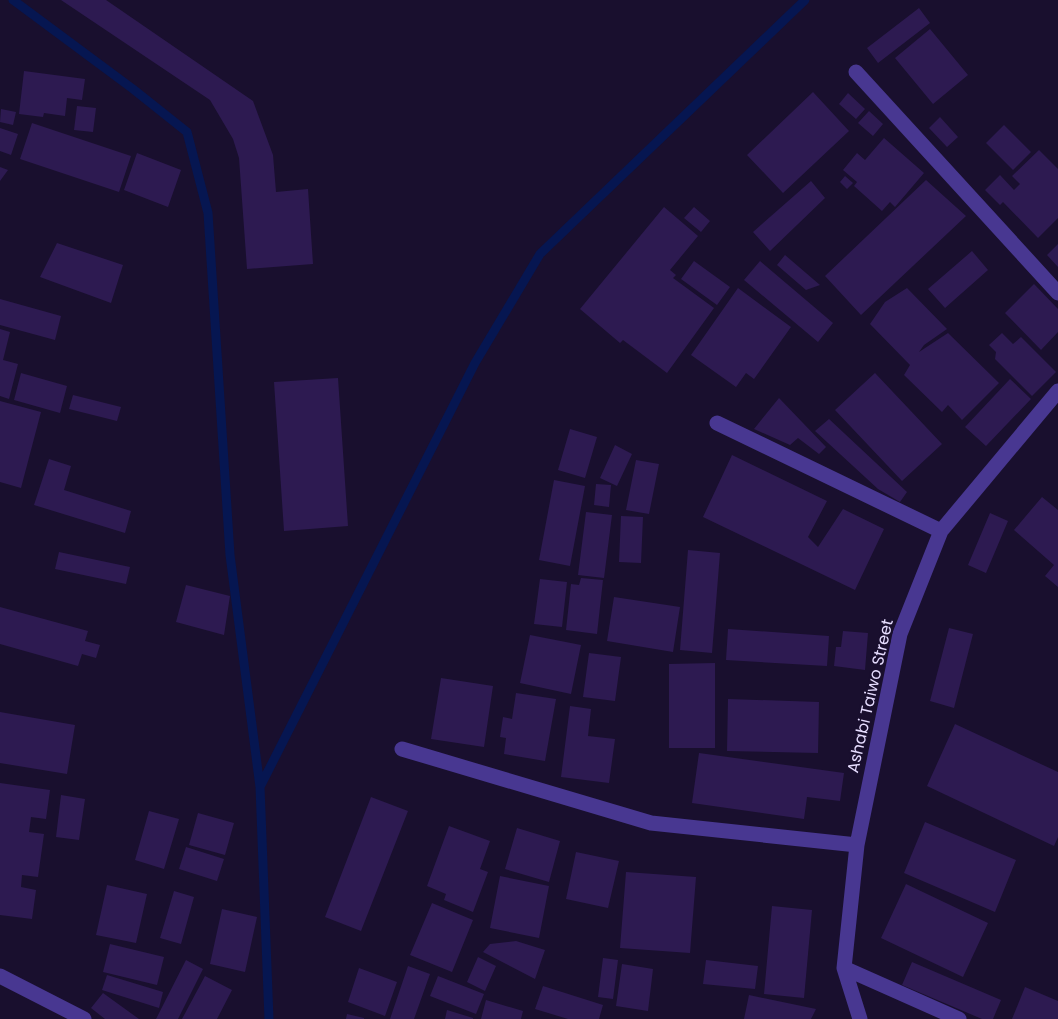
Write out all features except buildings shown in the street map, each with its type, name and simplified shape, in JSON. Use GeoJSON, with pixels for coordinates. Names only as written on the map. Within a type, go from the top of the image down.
{"type":"FeatureCollection","features":[{"type":"Feature","properties":{"kind":"street"},"geometry":{"type":"LineString","coordinates":[[856,72],[1058,292]]}},
{"type":"Feature","properties":{"kind":"street","name":"Ashabi Taiwo Street"},"geometry":{"type":"LineString","coordinates":[[860,1019],[844,968],[857,845],[900,634],[941,531],[1058,391]]}},
{"type":"Feature","properties":{"kind":"street"},"geometry":{"type":"LineString","coordinates":[[717,423],[941,531]]}},
{"type":"Feature","properties":{"kind":"street"},"geometry":{"type":"LineString","coordinates":[[402,749],[651,823],[857,845]]}},
{"type":"Feature","properties":{"kind":"street"},"geometry":{"type":"LineString","coordinates":[[844,968],[959,1019]]}},
{"type":"Feature","properties":{"kind":"street"},"geometry":{"type":"LineString","coordinates":[[0,976],[84,1019]]}},
{"type":"Feature","properties":{"kind":"waterway"},"geometry":{"type":"LineString","coordinates":[[13,0],[187,132],[208,213],[230,555],[260,787],[269,1019]]}},
{"type":"Feature","properties":{"kind":"waterway"},"geometry":{"type":"LineString","coordinates":[[260,787],[475,363],[540,254],[805,0]]}}]}
